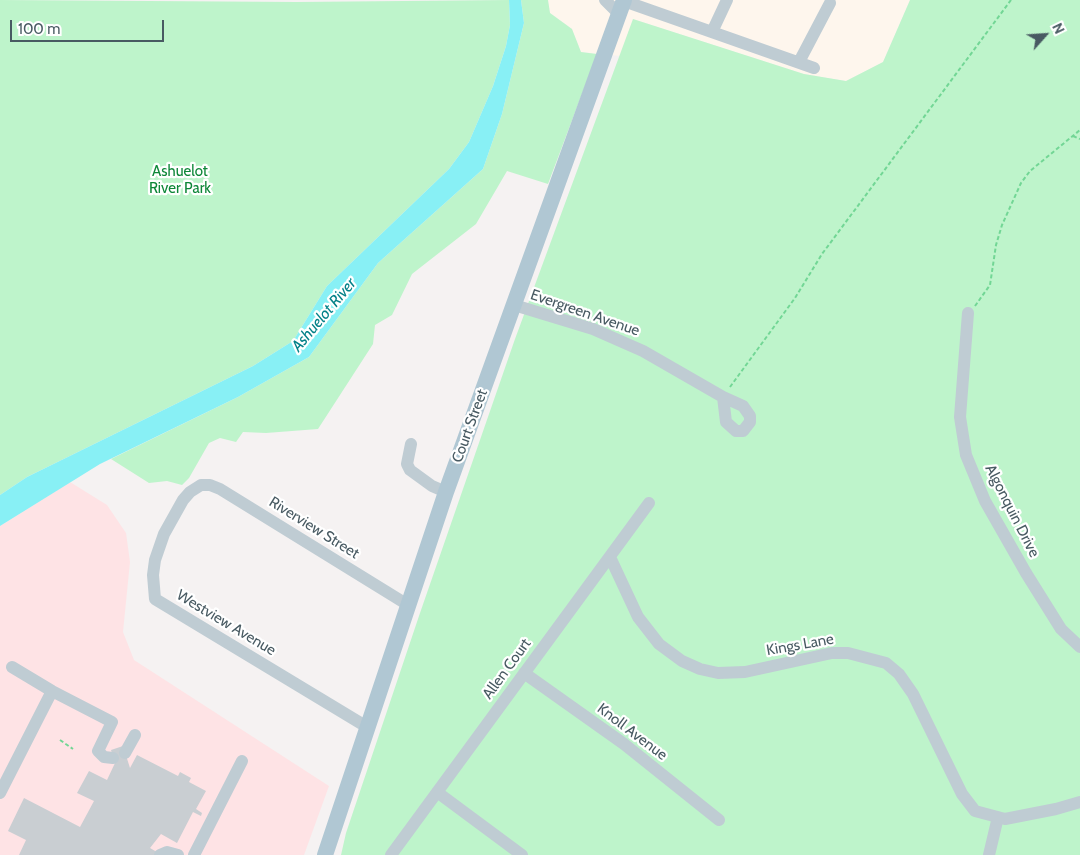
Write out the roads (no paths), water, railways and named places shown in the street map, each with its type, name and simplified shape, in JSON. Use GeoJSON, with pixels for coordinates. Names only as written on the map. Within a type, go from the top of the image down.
{"type":"FeatureCollection","features":[{"type":"Feature","properties":{"kind":"main road","name":"Court Street"},"geometry":{"type":"LineString","coordinates":[[325,855],[446,492],[622,5]]}},
{"type":"Feature","properties":{"kind":"street"},"geometry":{"type":"LineString","coordinates":[[605,0],[712,32],[814,68]]}},
{"type":"Feature","properties":{"kind":"street"},"geometry":{"type":"LineString","coordinates":[[712,32],[728,0]]}},
{"type":"Feature","properties":{"kind":"street"},"geometry":{"type":"LineString","coordinates":[[799,62],[830,3]]}},
{"type":"Feature","properties":{"kind":"street","name":"Evergreen Avenue"},"geometry":{"type":"LineString","coordinates":[[514,306],[557,317],[624,341],[723,397]]}},
{"type":"Feature","properties":{"kind":"street","name":"Algonquin Drive"},"geometry":{"type":"LineString","coordinates":[[968,313],[960,417],[966,454],[985,501],[1026,573],[1061,629],[1080,647]]}},
{"type":"Feature","properties":{"kind":"street"},"geometry":{"type":"LineString","coordinates":[[411,444],[407,456],[407,464],[410,470],[432,486],[446,492]]}},
{"type":"Feature","properties":{"kind":"street","name":"Riverview Street"},"geometry":{"type":"LineString","coordinates":[[201,485],[220,489],[408,605]]}},
{"type":"Feature","properties":{"kind":"street","name":"Westview Avenue"},"geometry":{"type":"LineString","coordinates":[[201,485],[190,492],[183,500],[164,534],[152,575],[155,599],[367,727]]}},
{"type":"Feature","properties":{"kind":"street","name":"Allen Court"},"geometry":{"type":"LineString","coordinates":[[391,855],[649,503]]}},
{"type":"Feature","properties":{"kind":"street","name":"Kings Lane"},"geometry":{"type":"LineString","coordinates":[[610,557],[638,618],[646,628],[670,652],[700,669],[718,673],[745,672],[832,653],[848,654],[886,663],[899,674],[913,694],[967,801],[975,811],[1005,819],[1056,809],[1080,802]]}},
{"type":"Feature","properties":{"kind":"street"},"geometry":{"type":"LineString","coordinates":[[12,667],[52,691],[112,722],[98,751],[104,757],[119,755],[135,735]]}},
{"type":"Feature","properties":{"kind":"street","name":"Knoll Avenue"},"geometry":{"type":"LineString","coordinates":[[524,673],[624,744],[719,820]]}},
{"type":"Feature","properties":{"kind":"street"},"geometry":{"type":"LineString","coordinates":[[0,792],[52,691]]}},
{"type":"Feature","properties":{"kind":"street"},"geometry":{"type":"LineString","coordinates":[[194,855],[242,761]]}},
{"type":"Feature","properties":{"kind":"street"},"geometry":{"type":"LineString","coordinates":[[437,792],[522,855]]}},
{"type":"Feature","properties":{"kind":"street"},"geometry":{"type":"LineString","coordinates":[[989,855],[998,817]]}},
{"type":"Feature","properties":{"kind":"street"},"geometry":{"type":"LineString","coordinates":[[160,855],[167,852],[178,855]]}},
{"type":"Feature","properties":{"kind":"water","name":"Ashuelot River"},"geometry":{"type":"Polygon","coordinates":[[[509,0],[521,0],[524,23],[502,114],[483,169],[378,263],[309,357],[238,397],[100,464],[0,526],[0,495],[27,477],[253,366],[293,341],[327,286],[449,169],[469,142],[493,86],[506,46],[510,25],[509,0]]]}},
{"type":"Feature","properties":{"kind":"park label","name":"Ashuelot River Park"},"geometry":{"type":"Point","coordinates":[180,180]}}]}
